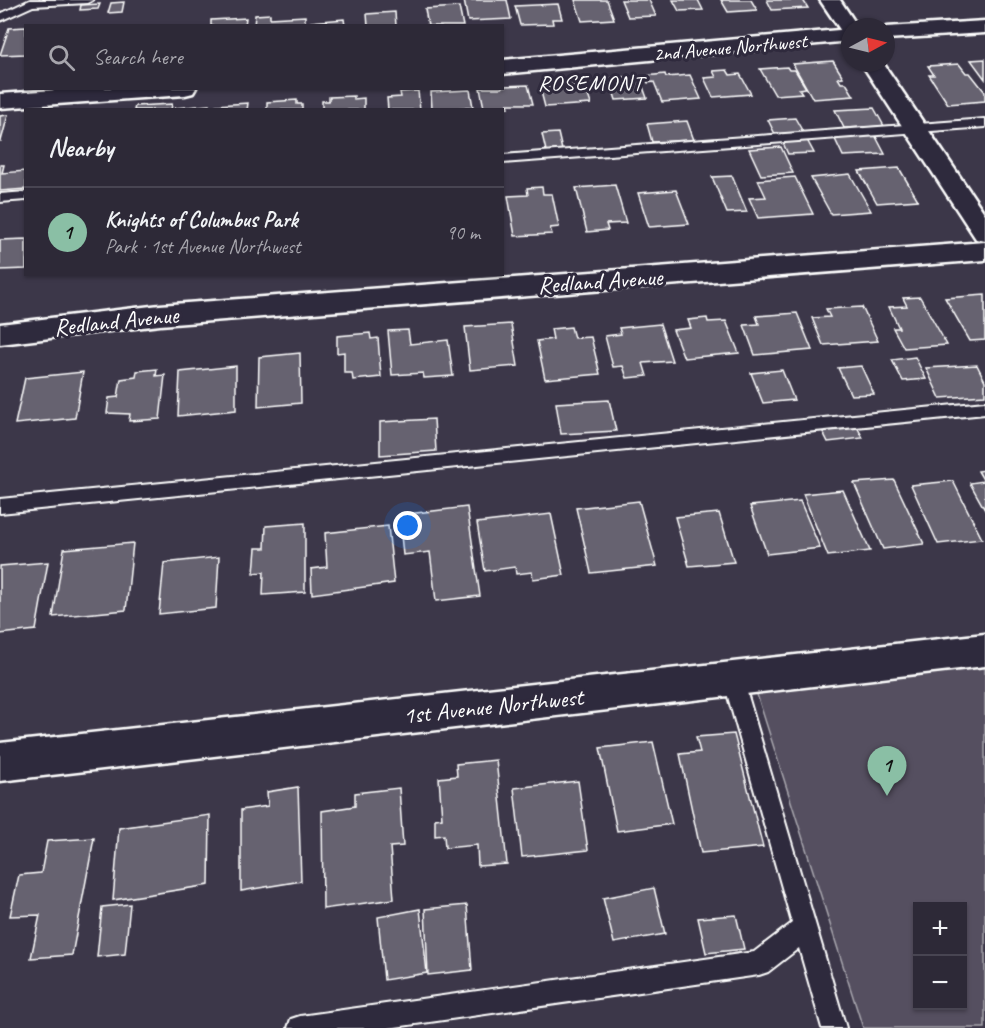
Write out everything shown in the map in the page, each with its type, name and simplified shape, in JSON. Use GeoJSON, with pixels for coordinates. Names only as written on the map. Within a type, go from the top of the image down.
{"type":"FeatureCollection","features":[{"type":"Feature","properties":{"kind":"street"},"geometry":{"type":"LineString","coordinates":[[830,0],[842,18]]}},
{"type":"Feature","properties":{"kind":"street"},"geometry":{"type":"LineString","coordinates":[[895,32],[985,27]]}},
{"type":"Feature","properties":{"kind":"street","name":"2nd Avenue Northwest"},"geometry":{"type":"LineString","coordinates":[[504,67],[841,36]]}},
{"type":"Feature","properties":{"kind":"street"},"geometry":{"type":"LineString","coordinates":[[878,72],[985,233]]}},
{"type":"Feature","properties":{"kind":"street"},"geometry":{"type":"LineString","coordinates":[[0,101],[157,90]]}},
{"type":"Feature","properties":{"kind":"street","name":"Redland Avenue"},"geometry":{"type":"LineString","coordinates":[[0,334],[160,315],[985,251]]}},
{"type":"Feature","properties":{"kind":"street","name":"1st Avenue Northwest"},"geometry":{"type":"LineString","coordinates":[[0,762],[985,650]]}},
{"type":"Feature","properties":{"kind":"lane"},"geometry":{"type":"LineString","coordinates":[[0,18],[31,3],[87,0]]}},
{"type":"Feature","properties":{"kind":"lane"},"geometry":{"type":"LineString","coordinates":[[504,159],[985,123]]}},
{"type":"Feature","properties":{"kind":"lane"},"geometry":{"type":"LineString","coordinates":[[0,198],[24,196]]}},
{"type":"Feature","properties":{"kind":"lane"},"geometry":{"type":"LineString","coordinates":[[0,506],[985,408]]}},
{"type":"Feature","properties":{"kind":"lane"},"geometry":{"type":"LineString","coordinates":[[733,679],[834,1028]]}},
{"type":"Feature","properties":{"kind":"lane"},"geometry":{"type":"LineString","coordinates":[[300,1028],[759,963],[805,928]]}},
{"type":"Feature","properties":{"kind":"shaded area"},"geometry":{"type":"Polygon","coordinates":[[[985,657],[985,1028],[863,1028],[754,685],[985,657]]]}},
{"type":"Feature","properties":{"kind":"building"},"geometry":{"type":"Polygon","coordinates":[[[464,0],[507,0],[511,19],[468,21],[464,0]]]}},
{"type":"Feature","properties":{"kind":"building"},"geometry":{"type":"Polygon","coordinates":[[[575,0],[607,0],[614,19],[582,21],[575,0]]]}},
{"type":"Feature","properties":{"kind":"building"},"geometry":{"type":"Polygon","coordinates":[[[621,0],[649,0],[656,16],[628,17],[621,0]]]}},
{"type":"Feature","properties":{"kind":"building"},"geometry":{"type":"Polygon","coordinates":[[[673,0],[698,0],[703,10],[679,11],[673,0]]]}},
{"type":"Feature","properties":{"kind":"building"},"geometry":{"type":"Polygon","coordinates":[[[721,0],[751,0],[757,10],[728,12],[721,0]]]}},
{"type":"Feature","properties":{"kind":"building"},"geometry":{"type":"Polygon","coordinates":[[[767,0],[803,0],[808,8],[772,10],[767,0]]]}},
{"type":"Feature","properties":{"kind":"building"},"geometry":{"type":"Polygon","coordinates":[[[124,2],[122,12],[108,13],[111,3],[124,2]]]}},
{"type":"Feature","properties":{"kind":"building"},"geometry":{"type":"Polygon","coordinates":[[[100,4],[98,9],[80,10],[81,5],[100,4]]]}},
{"type":"Feature","properties":{"kind":"building"},"geometry":{"type":"Polygon","coordinates":[[[558,4],[562,19],[552,19],[553,24],[520,25],[515,6],[558,4]]]}},
{"type":"Feature","properties":{"kind":"building"},"geometry":{"type":"Polygon","coordinates":[[[459,7],[463,24],[428,24],[425,9],[459,7]]]}},
{"type":"Feature","properties":{"kind":"building"},"geometry":{"type":"Polygon","coordinates":[[[395,12],[396,24],[368,24],[367,14],[395,12]]]}},
{"type":"Feature","properties":{"kind":"building"},"geometry":{"type":"Polygon","coordinates":[[[270,14],[270,18],[305,16],[305,24],[254,24],[255,15],[270,14]]]}},
{"type":"Feature","properties":{"kind":"building"},"geometry":{"type":"Polygon","coordinates":[[[246,18],[245,24],[211,24],[211,20],[246,18]]]}},
{"type":"Feature","properties":{"kind":"building"},"geometry":{"type":"Polygon","coordinates":[[[344,19],[345,24],[312,24],[311,22],[344,19]]]}},
{"type":"Feature","properties":{"kind":"building"},"geometry":{"type":"Polygon","coordinates":[[[24,27],[24,54],[0,55],[9,28],[24,27]]]}},
{"type":"Feature","properties":{"kind":"building"},"geometry":{"type":"Polygon","coordinates":[[[985,59],[985,79],[971,60],[985,59]]]}},
{"type":"Feature","properties":{"kind":"building"},"geometry":{"type":"Polygon","coordinates":[[[833,61],[843,77],[838,78],[841,83],[846,83],[854,96],[813,99],[793,64],[833,61]]]}},
{"type":"Feature","properties":{"kind":"building"},"geometry":{"type":"Polygon","coordinates":[[[959,64],[966,73],[970,73],[985,92],[985,101],[948,104],[929,75],[934,75],[928,66],[959,64]]]}},
{"type":"Feature","properties":{"kind":"building"},"geometry":{"type":"Polygon","coordinates":[[[787,67],[789,70],[795,70],[806,88],[799,89],[802,93],[775,95],[760,69],[787,67]]]}},
{"type":"Feature","properties":{"kind":"building"},"geometry":{"type":"Polygon","coordinates":[[[727,70],[730,75],[740,74],[751,94],[713,97],[704,78],[716,77],[713,71],[727,70]]]}},
{"type":"Feature","properties":{"kind":"building"},"geometry":{"type":"Polygon","coordinates":[[[665,74],[666,77],[690,75],[701,99],[662,102],[654,82],[648,83],[645,76],[665,74]]]}},
{"type":"Feature","properties":{"kind":"building"},"geometry":{"type":"Polygon","coordinates":[[[639,76],[647,98],[616,100],[609,78],[639,76]]]}},
{"type":"Feature","properties":{"kind":"building"},"geometry":{"type":"Polygon","coordinates":[[[572,81],[574,87],[585,86],[591,104],[545,107],[540,88],[554,87],[552,82],[572,81]]]}},
{"type":"Feature","properties":{"kind":"building"},"geometry":{"type":"Polygon","coordinates":[[[528,85],[533,104],[508,104],[509,107],[484,108],[480,90],[504,90],[504,86],[528,85]]]}},
{"type":"Feature","properties":{"kind":"building"},"geometry":{"type":"Polygon","coordinates":[[[470,90],[473,107],[432,108],[431,92],[470,90]]]}},
{"type":"Feature","properties":{"kind":"building"},"geometry":{"type":"Polygon","coordinates":[[[418,91],[420,108],[388,108],[387,98],[401,97],[400,92],[418,91]]]}},
{"type":"Feature","properties":{"kind":"building"},"geometry":{"type":"Polygon","coordinates":[[[329,97],[364,98],[364,108],[322,108],[322,101],[329,101],[329,97]]]}},
{"type":"Feature","properties":{"kind":"building"},"geometry":{"type":"Polygon","coordinates":[[[297,100],[297,104],[302,104],[302,108],[267,108],[267,102],[297,100]]]}},
{"type":"Feature","properties":{"kind":"building"},"geometry":{"type":"Polygon","coordinates":[[[248,103],[247,108],[215,108],[216,105],[248,103]]]}},
{"type":"Feature","properties":{"kind":"building"},"geometry":{"type":"Polygon","coordinates":[[[172,104],[171,108],[134,108],[135,106],[172,104]]]}},
{"type":"Feature","properties":{"kind":"building"},"geometry":{"type":"Polygon","coordinates":[[[209,105],[209,108],[175,108],[209,105]]]}},
{"type":"Feature","properties":{"kind":"building"},"geometry":{"type":"Polygon","coordinates":[[[874,108],[884,126],[844,128],[835,110],[874,108]]]}},
{"type":"Feature","properties":{"kind":"building"},"geometry":{"type":"Polygon","coordinates":[[[8,115],[1,141],[0,141],[0,116],[8,115]]]}},
{"type":"Feature","properties":{"kind":"building"},"geometry":{"type":"Polygon","coordinates":[[[795,118],[803,132],[775,134],[768,120],[795,118]]]}},
{"type":"Feature","properties":{"kind":"building"},"geometry":{"type":"Polygon","coordinates":[[[687,121],[694,140],[652,142],[647,124],[687,121]]]}},
{"type":"Feature","properties":{"kind":"building"},"geometry":{"type":"Polygon","coordinates":[[[558,133],[562,150],[546,151],[542,134],[558,133]]]}},
{"type":"Feature","properties":{"kind":"building"},"geometry":{"type":"Polygon","coordinates":[[[875,135],[885,154],[843,156],[834,137],[875,135]]]}},
{"type":"Feature","properties":{"kind":"building"},"geometry":{"type":"Polygon","coordinates":[[[807,140],[814,153],[788,154],[782,141],[807,140]]]}},
{"type":"Feature","properties":{"kind":"building"},"geometry":{"type":"Polygon","coordinates":[[[781,147],[793,173],[761,175],[749,149],[781,147]]]}},
{"type":"Feature","properties":{"kind":"building"},"geometry":{"type":"Polygon","coordinates":[[[0,165],[4,165],[2,173],[24,171],[24,189],[0,191],[0,165]]]}},
{"type":"Feature","properties":{"kind":"building"},"geometry":{"type":"Polygon","coordinates":[[[899,168],[918,200],[877,203],[859,171],[899,168]]]}},
{"type":"Feature","properties":{"kind":"building"},"geometry":{"type":"Polygon","coordinates":[[[850,174],[871,211],[831,214],[811,178],[850,174]]]}},
{"type":"Feature","properties":{"kind":"building"},"geometry":{"type":"Polygon","coordinates":[[[732,176],[747,212],[727,213],[712,177],[732,176]]]}},
{"type":"Feature","properties":{"kind":"building"},"geometry":{"type":"Polygon","coordinates":[[[795,177],[813,214],[758,218],[749,198],[766,197],[758,180],[795,177]]]}},
{"type":"Feature","properties":{"kind":"building"},"geometry":{"type":"Polygon","coordinates":[[[615,185],[626,223],[606,224],[608,230],[587,232],[576,188],[615,185]]]}},
{"type":"Feature","properties":{"kind":"building"},"geometry":{"type":"Polygon","coordinates":[[[542,187],[543,194],[552,194],[559,227],[550,228],[552,234],[515,236],[508,196],[528,195],[527,188],[542,187]]]}},
{"type":"Feature","properties":{"kind":"building"},"geometry":{"type":"Polygon","coordinates":[[[676,190],[689,224],[649,227],[638,193],[676,190]]]}},
{"type":"Feature","properties":{"kind":"building"},"geometry":{"type":"Polygon","coordinates":[[[24,239],[24,269],[0,270],[0,240],[24,239]]]}},
{"type":"Feature","properties":{"kind":"building"},"geometry":{"type":"Polygon","coordinates":[[[985,295],[985,340],[970,341],[945,298],[985,295]]]}},
{"type":"Feature","properties":{"kind":"building"},"geometry":{"type":"Polygon","coordinates":[[[920,297],[947,345],[904,348],[893,328],[899,328],[889,307],[907,306],[903,298],[920,297]]]}},
{"type":"Feature","properties":{"kind":"building"},"geometry":{"type":"Polygon","coordinates":[[[862,307],[878,341],[823,345],[812,318],[830,317],[826,309],[862,307]]]}},
{"type":"Feature","properties":{"kind":"building"},"geometry":{"type":"Polygon","coordinates":[[[797,313],[812,350],[755,355],[744,325],[759,324],[756,316],[797,313]]]}},
{"type":"Feature","properties":{"kind":"building"},"geometry":{"type":"Polygon","coordinates":[[[707,318],[708,322],[726,321],[739,353],[684,358],[673,330],[691,328],[688,320],[707,318]]]}},
{"type":"Feature","properties":{"kind":"building"},"geometry":{"type":"Polygon","coordinates":[[[511,324],[518,366],[470,370],[465,327],[511,324]]]}},
{"type":"Feature","properties":{"kind":"building"},"geometry":{"type":"Polygon","coordinates":[[[660,324],[672,361],[643,363],[647,376],[627,378],[623,366],[613,367],[605,336],[621,334],[619,328],[660,324]]]}},
{"type":"Feature","properties":{"kind":"building"},"geometry":{"type":"Polygon","coordinates":[[[571,327],[574,338],[591,337],[600,374],[545,379],[537,341],[553,339],[551,329],[571,327]]]}},
{"type":"Feature","properties":{"kind":"building"},"geometry":{"type":"Polygon","coordinates":[[[408,330],[410,344],[448,340],[453,376],[424,378],[423,373],[392,375],[388,331],[408,330]]]}},
{"type":"Feature","properties":{"kind":"building"},"geometry":{"type":"Polygon","coordinates":[[[370,333],[371,339],[378,338],[381,377],[353,380],[352,373],[344,373],[344,352],[337,353],[337,336],[370,333]]]}},
{"type":"Feature","properties":{"kind":"building"},"geometry":{"type":"Polygon","coordinates":[[[300,353],[301,403],[258,407],[259,357],[300,353]]]}},
{"type":"Feature","properties":{"kind":"building"},"geometry":{"type":"Polygon","coordinates":[[[915,357],[926,379],[903,381],[892,360],[915,357]]]}},
{"type":"Feature","properties":{"kind":"building"},"geometry":{"type":"Polygon","coordinates":[[[977,365],[985,381],[985,395],[940,398],[926,368],[977,365]]]}},
{"type":"Feature","properties":{"kind":"building"},"geometry":{"type":"Polygon","coordinates":[[[236,366],[236,410],[178,416],[180,372],[236,366]]]}},
{"type":"Feature","properties":{"kind":"building"},"geometry":{"type":"Polygon","coordinates":[[[861,366],[874,394],[851,395],[838,368],[861,366]]]}},
{"type":"Feature","properties":{"kind":"building"},"geometry":{"type":"Polygon","coordinates":[[[157,369],[156,376],[165,375],[160,419],[129,421],[130,414],[107,413],[109,398],[118,397],[121,379],[136,377],[137,371],[157,369]]]}},
{"type":"Feature","properties":{"kind":"building"},"geometry":{"type":"Polygon","coordinates":[[[782,370],[794,400],[763,403],[751,373],[782,370]]]}},
{"type":"Feature","properties":{"kind":"building"},"geometry":{"type":"Polygon","coordinates":[[[83,372],[75,418],[15,424],[25,378],[83,372]]]}},
{"type":"Feature","properties":{"kind":"building"},"geometry":{"type":"Polygon","coordinates":[[[609,400],[616,431],[561,434],[556,403],[609,400]]]}},
{"type":"Feature","properties":{"kind":"building"},"geometry":{"type":"Polygon","coordinates":[[[434,419],[436,451],[380,455],[380,422],[434,419]]]}},
{"type":"Feature","properties":{"kind":"building"},"geometry":{"type":"Polygon","coordinates":[[[856,425],[863,438],[828,442],[822,430],[856,425]]]}},
{"type":"Feature","properties":{"kind":"building"},"geometry":{"type":"Polygon","coordinates":[[[985,470],[985,510],[970,483],[984,481],[978,471],[985,470]]]}},
{"type":"Feature","properties":{"kind":"building"},"geometry":{"type":"Polygon","coordinates":[[[894,480],[924,544],[883,549],[854,483],[894,480]]]}},
{"type":"Feature","properties":{"kind":"building"},"geometry":{"type":"Polygon","coordinates":[[[953,481],[982,539],[938,544],[911,485],[953,481]]]}},
{"type":"Feature","properties":{"kind":"building"},"geometry":{"type":"Polygon","coordinates":[[[843,490],[870,551],[828,556],[803,494],[843,490]]]}},
{"type":"Feature","properties":{"kind":"building"},"geometry":{"type":"Polygon","coordinates":[[[639,501],[657,566],[591,573],[576,508],[639,501]]]}},
{"type":"Feature","properties":{"kind":"building"},"geometry":{"type":"Polygon","coordinates":[[[800,501],[820,548],[767,554],[750,506],[800,501]]]}},
{"type":"Feature","properties":{"kind":"building"},"geometry":{"type":"Polygon","coordinates":[[[467,507],[480,596],[436,601],[430,552],[403,555],[399,515],[467,507]]]}},
{"type":"Feature","properties":{"kind":"building"},"geometry":{"type":"Polygon","coordinates":[[[719,513],[734,562],[689,566],[675,517],[719,513]]]}},
{"type":"Feature","properties":{"kind":"building"},"geometry":{"type":"Polygon","coordinates":[[[551,514],[564,575],[533,579],[532,572],[516,574],[515,567],[485,571],[477,523],[551,514]]]}},
{"type":"Feature","properties":{"kind":"building"},"geometry":{"type":"Polygon","coordinates":[[[305,523],[305,592],[263,595],[264,572],[254,573],[256,548],[265,548],[266,526],[305,523]]]}},
{"type":"Feature","properties":{"kind":"building"},"geometry":{"type":"Polygon","coordinates":[[[388,526],[394,583],[312,594],[311,569],[327,567],[325,533],[388,526]]]}},
{"type":"Feature","properties":{"kind":"building"},"geometry":{"type":"Polygon","coordinates":[[[133,543],[126,610],[53,617],[64,549],[133,543]]]}},
{"type":"Feature","properties":{"kind":"building"},"geometry":{"type":"Polygon","coordinates":[[[219,557],[216,608],[159,614],[164,563],[219,557]]]}},
{"type":"Feature","properties":{"kind":"building"},"geometry":{"type":"Polygon","coordinates":[[[48,562],[36,630],[0,634],[0,566],[48,562]]]}},
{"type":"Feature","properties":{"kind":"building"},"geometry":{"type":"Polygon","coordinates":[[[734,734],[763,847],[701,853],[680,754],[700,752],[696,737],[734,734]]]}},
{"type":"Feature","properties":{"kind":"building"},"geometry":{"type":"Polygon","coordinates":[[[653,742],[672,824],[617,831],[600,748],[653,742]]]}},
{"type":"Feature","properties":{"kind":"building"},"geometry":{"type":"Polygon","coordinates":[[[496,760],[507,864],[478,866],[477,845],[445,848],[444,835],[435,836],[435,819],[442,818],[439,778],[457,776],[456,764],[496,760]]]}},
{"type":"Feature","properties":{"kind":"building"},"geometry":{"type":"Polygon","coordinates":[[[578,781],[588,850],[522,857],[514,788],[578,781]]]}},
{"type":"Feature","properties":{"kind":"building"},"geometry":{"type":"Polygon","coordinates":[[[298,787],[301,881],[241,891],[241,810],[268,806],[267,792],[298,787]]]}},
{"type":"Feature","properties":{"kind":"building"},"geometry":{"type":"Polygon","coordinates":[[[399,788],[403,846],[390,847],[394,899],[323,909],[322,811],[355,806],[355,793],[399,788]]]}},
{"type":"Feature","properties":{"kind":"building"},"geometry":{"type":"Polygon","coordinates":[[[210,815],[209,885],[113,900],[119,828],[210,815]]]}},
{"type":"Feature","properties":{"kind":"building"},"geometry":{"type":"Polygon","coordinates":[[[94,838],[72,955],[31,958],[40,915],[10,916],[19,875],[41,873],[47,841],[94,838]]]}},
{"type":"Feature","properties":{"kind":"building"},"geometry":{"type":"Polygon","coordinates":[[[654,888],[665,934],[614,943],[603,898],[654,888]]]}},
{"type":"Feature","properties":{"kind":"building"},"geometry":{"type":"Polygon","coordinates":[[[130,904],[125,954],[97,957],[102,907],[130,904]]]}},
{"type":"Feature","properties":{"kind":"building"},"geometry":{"type":"Polygon","coordinates":[[[467,905],[472,970],[428,975],[425,909],[467,905]]]}},
{"type":"Feature","properties":{"kind":"building"},"geometry":{"type":"Polygon","coordinates":[[[420,909],[427,973],[384,980],[378,917],[420,909]]]}},
{"type":"Feature","properties":{"kind":"building"},"geometry":{"type":"Polygon","coordinates":[[[736,915],[744,949],[706,953],[698,918],[736,915]]]}},
{"type":"Feature","properties":{"kind":"place","name":"Knights of Columbus Park"},"geometry":{"type":"Point","coordinates":[887,796]}},
{"type":"Feature","properties":{"kind":"district","name":"ROSEMONT"},"geometry":{"type":"Point","coordinates":[591,82]}}]}
